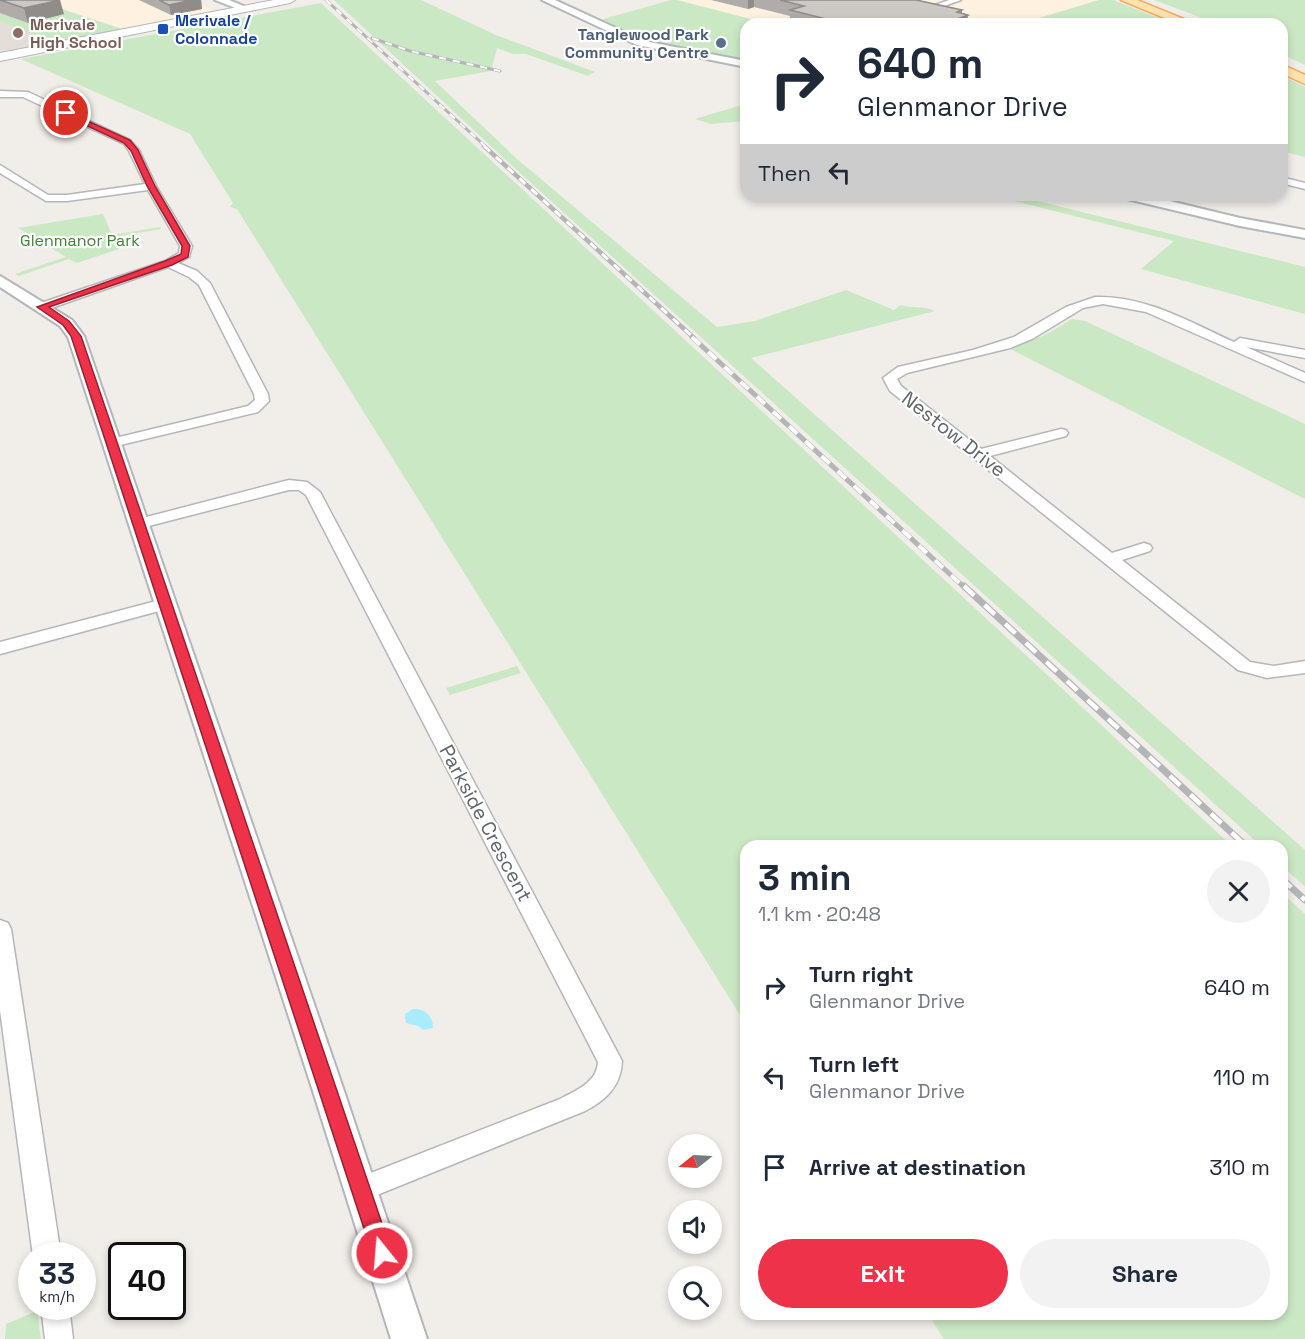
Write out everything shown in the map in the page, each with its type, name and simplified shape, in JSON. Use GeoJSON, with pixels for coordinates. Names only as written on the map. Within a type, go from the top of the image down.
{"type":"FeatureCollection","features":[{"type":"Feature","properties":{"kind":"main road"},"geometry":{"type":"LineString","coordinates":[[0,57],[290,0]]}},
{"type":"Feature","properties":{"kind":"main road"},"geometry":{"type":"LineString","coordinates":[[1127,0],[1181,18]]}},
{"type":"Feature","properties":{"kind":"main road"},"geometry":{"type":"LineString","coordinates":[[1142,0],[1184,18]]}},
{"type":"Feature","properties":{"kind":"main road"},"geometry":{"type":"LineString","coordinates":[[1288,64],[1305,73]]}},
{"type":"Feature","properties":{"kind":"main road"},"geometry":{"type":"LineString","coordinates":[[1288,72],[1305,80]]}},
{"type":"Feature","properties":{"kind":"street"},"geometry":{"type":"LineString","coordinates":[[220,0],[246,9]]}},
{"type":"Feature","properties":{"kind":"street"},"geometry":{"type":"LineString","coordinates":[[233,0],[244,4],[246,9]]}},
{"type":"Feature","properties":{"kind":"street"},"geometry":{"type":"LineString","coordinates":[[547,0],[641,43],[740,63]]}},
{"type":"Feature","properties":{"kind":"street"},"geometry":{"type":"LineString","coordinates":[[919,12],[957,0]]}},
{"type":"Feature","properties":{"kind":"street"},"geometry":{"type":"LineString","coordinates":[[0,94],[25,94],[127,142],[134,150],[151,186],[186,246],[185,255],[169,263],[42,307]]}},
{"type":"Feature","properties":{"kind":"street"},"geometry":{"type":"LineString","coordinates":[[0,168],[46,198],[67,198],[151,186]]}},
{"type":"Feature","properties":{"kind":"street"},"geometry":{"type":"LineString","coordinates":[[1288,182],[1305,186]]}},
{"type":"Feature","properties":{"kind":"street"},"geometry":{"type":"LineString","coordinates":[[1153,201],[1240,222],[1305,234]]}},
{"type":"Feature","properties":{"kind":"street"},"geometry":{"type":"LineString","coordinates":[[112,443],[253,409],[262,402],[261,394],[204,283],[193,274],[169,263]]}},
{"type":"Feature","properties":{"kind":"street"},"geometry":{"type":"LineString","coordinates":[[0,280],[66,323],[76,336],[137,524],[362,1189],[409,1339]]}},
{"type":"Feature","properties":{"kind":"street","name":"Nestow Drive"},"geometry":{"type":"LineString","coordinates":[[1305,378],[1150,309],[1098,300],[1079,305],[1053,323],[1022,339],[903,370],[890,378],[895,388],[981,454],[1244,666],[1258,673],[1288,671],[1305,667]]}},
{"type":"Feature","properties":{"kind":"street","name":"Nestow Drive"},"geometry":{"type":"LineString","coordinates":[[1215,337],[1305,354]]}},
{"type":"Feature","properties":{"kind":"street"},"geometry":{"type":"LineString","coordinates":[[981,454],[1061,433]]}},
{"type":"Feature","properties":{"kind":"street","name":"Parkside Crescent"},"geometry":{"type":"LineString","coordinates":[[137,524],[289,485],[302,485],[312,492],[610,1061],[606,1081],[589,1097],[362,1189]]}},
{"type":"Feature","properties":{"kind":"street"},"geometry":{"type":"LineString","coordinates":[[1109,559],[1144,548]]}},
{"type":"Feature","properties":{"kind":"street"},"geometry":{"type":"LineString","coordinates":[[0,648],[164,604]]}},
{"type":"Feature","properties":{"kind":"street"},"geometry":{"type":"LineString","coordinates":[[0,929],[45,1242]]}},
{"type":"Feature","properties":{"kind":"street"},"geometry":{"type":"LineString","coordinates":[[57,1320],[59,1339]]}},
{"type":"Feature","properties":{"kind":"shaded area"},"geometry":{"type":"Polygon","coordinates":[[[35,0],[193,0],[214,10],[122,29],[35,0]]]}},
{"type":"Feature","properties":{"kind":"shaded area"},"geometry":{"type":"Polygon","coordinates":[[[677,0],[1099,0],[1039,18],[748,18],[677,0]]]}},
{"type":"Feature","properties":{"kind":"shaded area","name":"Merivale High School"},"geometry":{"type":"Polygon","coordinates":[[[0,21],[49,39],[54,42],[0,53],[0,21]]]}},
{"type":"Feature","properties":{"kind":"green space"},"geometry":{"type":"Polygon","coordinates":[[[0,0],[35,0],[122,29],[54,42],[0,21],[0,0]]]}},
{"type":"Feature","properties":{"kind":"green space"},"geometry":{"type":"Polygon","coordinates":[[[334,0],[421,0],[496,35],[595,72],[588,76],[526,54],[513,54],[497,48],[491,71],[435,81],[517,159],[717,327],[755,321],[846,290],[894,310],[900,305],[935,311],[751,358],[1305,850],[1305,887],[1288,871],[1288,840],[1254,840],[508,162],[334,0]]]}},
{"type":"Feature","properties":{"kind":"green space"},"geometry":{"type":"Polygon","coordinates":[[[671,0],[747,18],[740,18],[740,61],[640,40],[600,20],[671,0]]]}},
{"type":"Feature","properties":{"kind":"green space"},"geometry":{"type":"Polygon","coordinates":[[[1099,0],[1113,0],[1159,18],[1039,18],[1099,0]]]}},
{"type":"Feature","properties":{"kind":"green space"},"geometry":{"type":"Polygon","coordinates":[[[1154,0],[1305,0],[1305,65],[1288,57],[1288,18],[1202,18],[1154,0]]]}},
{"type":"Feature","properties":{"kind":"green space"},"geometry":{"type":"Polygon","coordinates":[[[321,3],[1226,840],[740,840],[740,1015],[237,209],[230,207],[233,203],[190,134],[21,59],[321,3]]]}},
{"type":"Feature","properties":{"kind":"green space"},"geometry":{"type":"Polygon","coordinates":[[[1288,78],[1305,87],[1305,157],[1288,153],[1288,78]]]}},
{"type":"Feature","properties":{"kind":"green space"},"geometry":{"type":"Polygon","coordinates":[[[740,106],[740,121],[711,124],[695,119],[740,106]]]}},
{"type":"Feature","properties":{"kind":"green space"},"geometry":{"type":"Polygon","coordinates":[[[1014,201],[1037,201],[1305,267],[1305,314],[1141,269],[1174,241],[1014,201]]]}},
{"type":"Feature","properties":{"kind":"green space","name":"Glenmanor Park"},"geometry":{"type":"Polygon","coordinates":[[[103,214],[112,235],[160,227],[161,229],[114,237],[119,249],[77,263],[69,259],[19,276],[15,274],[66,257],[18,228],[103,214]]]}},
{"type":"Feature","properties":{"kind":"green space"},"geometry":{"type":"Polygon","coordinates":[[[1072,319],[1085,321],[1305,424],[1305,499],[1012,350],[1012,348],[1047,334],[1072,319]]]}},
{"type":"Feature","properties":{"kind":"green space"},"geometry":{"type":"Polygon","coordinates":[[[517,666],[521,673],[450,695],[446,688],[517,666]]]}},
{"type":"Feature","properties":{"kind":"green space"},"geometry":{"type":"Polygon","coordinates":[[[1288,898],[1305,914],[1305,1339],[944,1339],[932,1320],[1288,1320],[1288,898]]]}},
{"type":"Feature","properties":{"kind":"green space"},"geometry":{"type":"Polygon","coordinates":[[[18,1319],[38,1320],[41,1339],[5,1339],[6,1324],[18,1319]]]}},
{"type":"Feature","properties":{"kind":"water"},"geometry":{"type":"Polygon","coordinates":[[[413,1009],[428,1014],[433,1028],[423,1030],[406,1023],[405,1014],[413,1009]]]}},
{"type":"Feature","properties":{"kind":"building"},"geometry":{"type":"Polygon","coordinates":[[[0,0],[60,0],[24,8],[0,0]]]}},
{"type":"Feature","properties":{"kind":"building"},"geometry":{"type":"Polygon","coordinates":[[[159,0],[192,0],[169,5],[159,0]]]}},
{"type":"Feature","properties":{"kind":"building"},"geometry":{"type":"Polygon","coordinates":[[[780,0],[916,0],[962,10],[957,12],[968,15],[960,18],[822,18],[790,10],[804,6],[780,0]]]}},
{"type":"Feature","properties":{"kind":"railway"},"geometry":{"type":"LineString","coordinates":[[326,0],[486,147]]}},
{"type":"Feature","properties":{"kind":"railway"},"geometry":{"type":"LineString","coordinates":[[372,38],[410,51],[500,71]]}},
{"type":"Feature","properties":{"kind":"railway"},"geometry":{"type":"LineString","coordinates":[[484,146],[694,338]]}},
{"type":"Feature","properties":{"kind":"railway"},"geometry":{"type":"LineString","coordinates":[[692,337],[965,588]]}},
{"type":"Feature","properties":{"kind":"railway"},"geometry":{"type":"LineString","coordinates":[[964,586],[1239,840]]}},
{"type":"Feature","properties":{"kind":"railway"},"geometry":{"type":"LineString","coordinates":[[1288,884],[1305,900]]}},
{"type":"Feature","properties":{"kind":"place","name":"Merivale / Colonnade"},"geometry":{"type":"Point","coordinates":[163,29]}},
{"type":"Feature","properties":{"kind":"place","name":"Merivale High School"},"geometry":{"type":"Point","coordinates":[18,33]}},
{"type":"Feature","properties":{"kind":"place","name":"Tanglewood Park Community Centre"},"geometry":{"type":"Point","coordinates":[721,43]}},
{"type":"Feature","properties":{"kind":"route"},"geometry":{"type":"LineString","coordinates":[[66,113],[127,142],[134,150],[151,186],[186,246],[185,255],[169,263],[42,307],[66,323],[76,336],[382,1253]]}}]}
